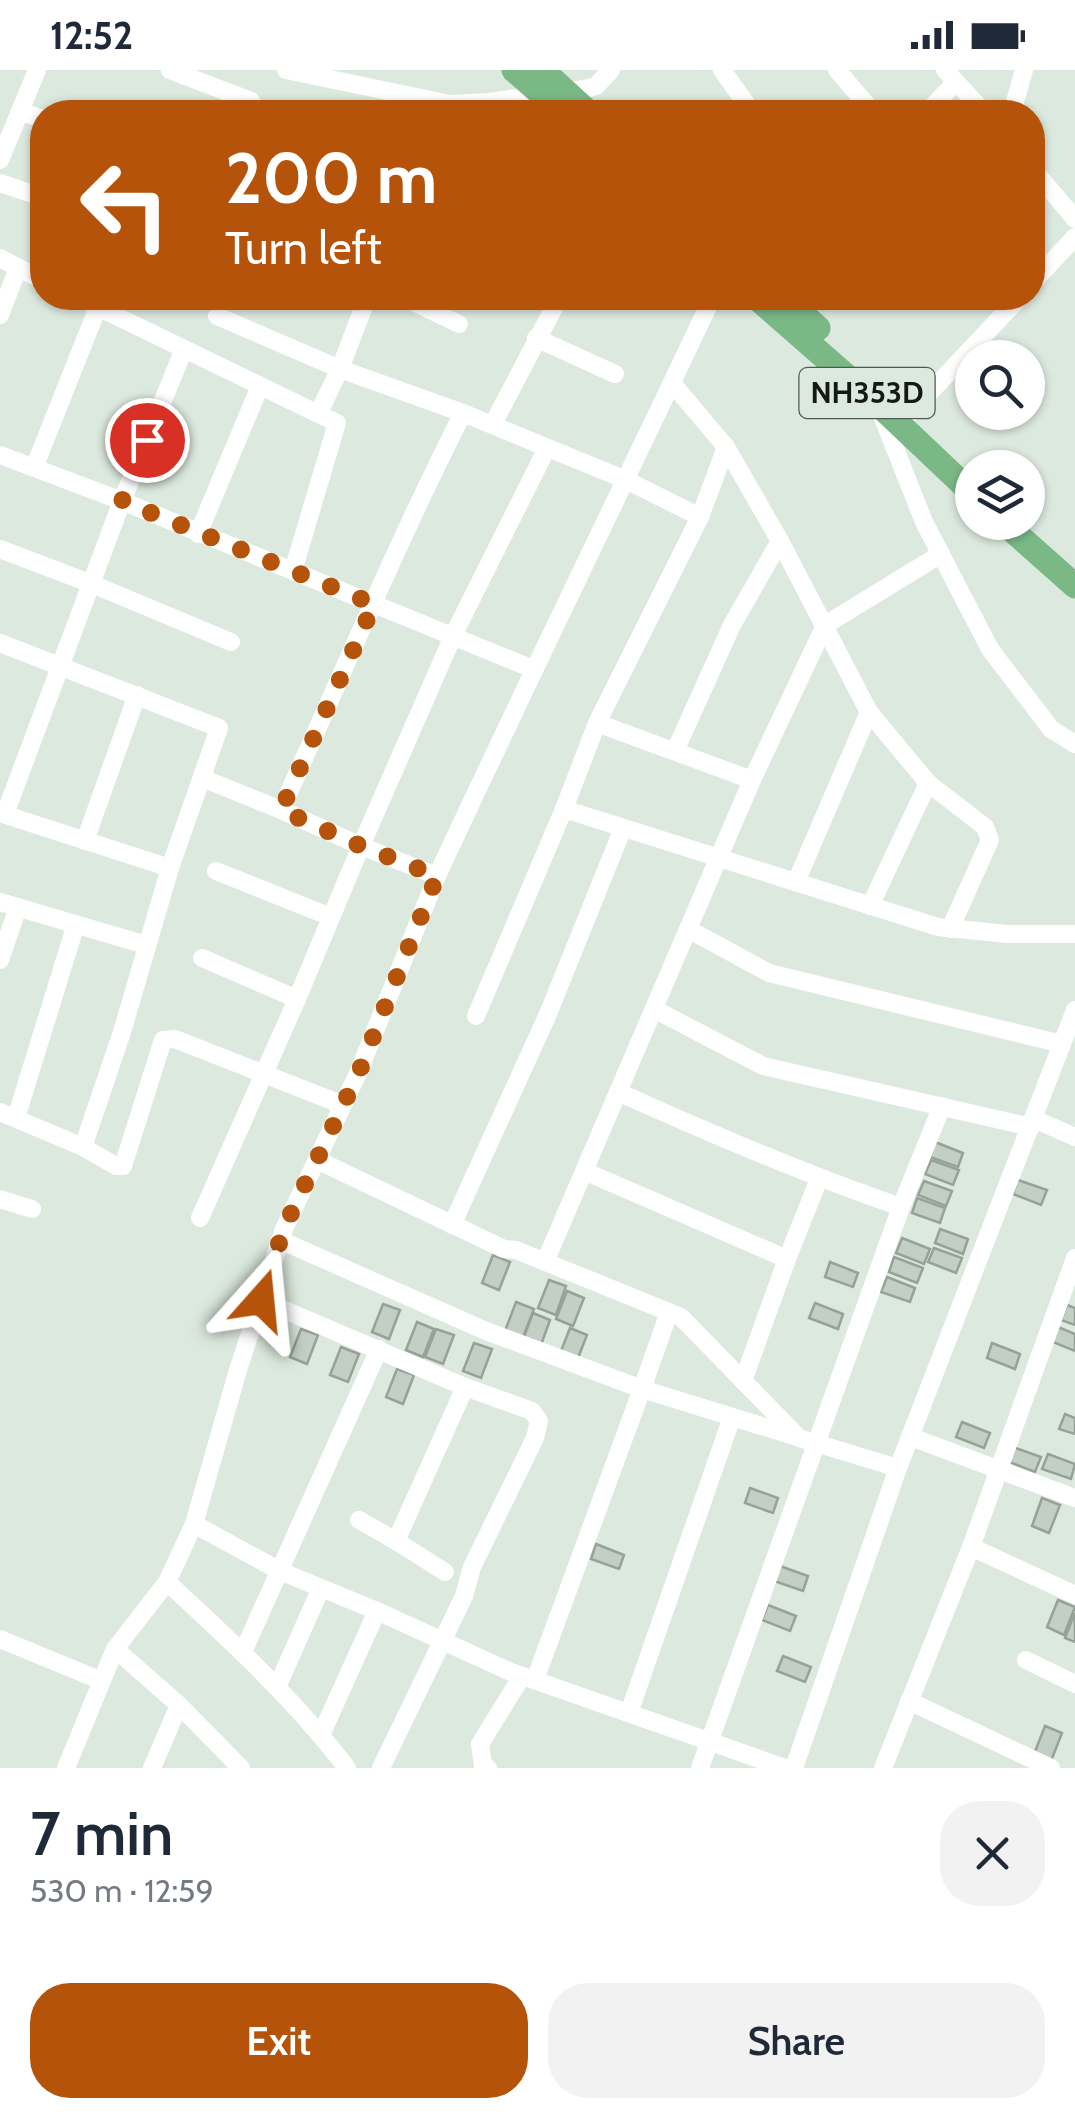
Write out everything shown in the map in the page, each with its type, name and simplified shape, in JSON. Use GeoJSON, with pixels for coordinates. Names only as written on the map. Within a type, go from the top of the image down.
{"type":"FeatureCollection","features":[{"type":"Feature","properties":{"kind":"highway"},"geometry":{"type":"LineString","coordinates":[[514,70],[553,93]]}},
{"type":"Feature","properties":{"kind":"highway","name":"NH353D"},"geometry":{"type":"LineString","coordinates":[[772,310],[955,457]]}},
{"type":"Feature","properties":{"kind":"highway","name":"NH353D"},"geometry":{"type":"LineString","coordinates":[[797,310],[882,398]]}},
{"type":"Feature","properties":{"kind":"highway","name":"NH353D"},"geometry":{"type":"LineString","coordinates":[[906,419],[955,474]]}},
{"type":"Feature","properties":{"kind":"highway"},"geometry":{"type":"LineString","coordinates":[[1045,538],[1075,566]]}},
{"type":"Feature","properties":{"kind":"highway"},"geometry":{"type":"LineString","coordinates":[[1023,540],[1075,586]]}},
{"type":"Feature","properties":{"kind":"street"},"geometry":{"type":"LineString","coordinates":[[0,160],[37,70]]}},
{"type":"Feature","properties":{"kind":"street"},"geometry":{"type":"LineString","coordinates":[[170,70],[248,100]]}},
{"type":"Feature","properties":{"kind":"street"},"geometry":{"type":"LineString","coordinates":[[286,70],[414,100]]}},
{"type":"Feature","properties":{"kind":"street"},"geometry":{"type":"LineString","coordinates":[[336,70],[350,85]]}},
{"type":"Feature","properties":{"kind":"street"},"geometry":{"type":"LineString","coordinates":[[504,100],[596,86],[611,70]]}},
{"type":"Feature","properties":{"kind":"street"},"geometry":{"type":"LineString","coordinates":[[722,70],[743,100]]}},
{"type":"Feature","properties":{"kind":"street"},"geometry":{"type":"LineString","coordinates":[[837,70],[863,100]]}},
{"type":"Feature","properties":{"kind":"street"},"geometry":{"type":"LineString","coordinates":[[1015,100],[1024,70]]}},
{"type":"Feature","properties":{"kind":"street"},"geometry":{"type":"LineString","coordinates":[[935,100],[950,76],[973,100]]}},
{"type":"Feature","properties":{"kind":"street"},"geometry":{"type":"LineString","coordinates":[[20,111],[30,115]]}},
{"type":"Feature","properties":{"kind":"street"},"geometry":{"type":"LineString","coordinates":[[0,183],[30,193]]}},
{"type":"Feature","properties":{"kind":"street"},"geometry":{"type":"LineString","coordinates":[[1045,183],[1075,219]]}},
{"type":"Feature","properties":{"kind":"street"},"geometry":{"type":"LineString","coordinates":[[1045,269],[1075,237]]}},
{"type":"Feature","properties":{"kind":"street"},"geometry":{"type":"LineString","coordinates":[[0,258],[30,274]]}},
{"type":"Feature","properties":{"kind":"street"},"geometry":{"type":"LineString","coordinates":[[0,314],[18,268]]}},
{"type":"Feature","properties":{"kind":"street"},"geometry":{"type":"LineString","coordinates":[[34,468],[97,310]]}},
{"type":"Feature","properties":{"kind":"street"},"geometry":{"type":"LineString","coordinates":[[104,310],[337,423],[293,571]]}},
{"type":"Feature","properties":{"kind":"street"},"geometry":{"type":"LineString","coordinates":[[318,414],[362,310]]}},
{"type":"Feature","properties":{"kind":"street"},"geometry":{"type":"LineString","coordinates":[[429,310],[458,324]]}},
{"type":"Feature","properties":{"kind":"street"},"geometry":{"type":"LineString","coordinates":[[493,424],[552,310]]}},
{"type":"Feature","properties":{"kind":"street"},"geometry":{"type":"LineString","coordinates":[[66,1768],[115,1649],[167,1582],[194,1524],[280,1240],[359,1072],[437,876],[706,310]]}},
{"type":"Feature","properties":{"kind":"street"},"geometry":{"type":"LineString","coordinates":[[906,419],[1008,310]]}},
{"type":"Feature","properties":{"kind":"street"},"geometry":{"type":"LineString","coordinates":[[217,316],[340,369],[493,424],[626,480],[700,517]]}},
{"type":"Feature","properties":{"kind":"street"},"geometry":{"type":"LineString","coordinates":[[536,338],[615,374]]}},
{"type":"Feature","properties":{"kind":"street"},"geometry":{"type":"LineString","coordinates":[[170,868],[2,814],[184,350]]}},
{"type":"Feature","properties":{"kind":"street"},"geometry":{"type":"LineString","coordinates":[[672,383],[726,447],[869,712],[928,783],[985,828],[990,840],[950,929]]}},
{"type":"Feature","properties":{"kind":"street"},"geometry":{"type":"LineString","coordinates":[[198,534],[260,386]]}},
{"type":"Feature","properties":{"kind":"street"},"geometry":{"type":"LineString","coordinates":[[882,398],[924,522],[990,649],[1051,729],[1075,744]]}},
{"type":"Feature","properties":{"kind":"street"},"geometry":{"type":"LineString","coordinates":[[281,810],[415,508],[463,413]]}},
{"type":"Feature","properties":{"kind":"street"},"geometry":{"type":"LineString","coordinates":[[476,1016],[597,722],[700,517],[726,447]]}},
{"type":"Feature","properties":{"kind":"street"},"geometry":{"type":"LineString","coordinates":[[200,1218],[453,636],[546,448]]}},
{"type":"Feature","properties":{"kind":"street"},"geometry":{"type":"LineString","coordinates":[[0,455],[533,670]]}},
{"type":"Feature","properties":{"kind":"street"},"geometry":{"type":"LineString","coordinates":[[675,752],[732,625],[780,541]]}},
{"type":"Feature","properties":{"kind":"street"},"geometry":{"type":"LineString","coordinates":[[0,549],[230,642]]}},
{"type":"Feature","properties":{"kind":"street"},"geometry":{"type":"LineString","coordinates":[[545,1262],[752,780],[824,624],[941,554]]}},
{"type":"Feature","properties":{"kind":"street"},"geometry":{"type":"LineString","coordinates":[[0,643],[219,728],[170,868],[83,1147]]}},
{"type":"Feature","properties":{"kind":"street"},"geometry":{"type":"LineString","coordinates":[[85,841],[137,695]]}},
{"type":"Feature","properties":{"kind":"street"},"geometry":{"type":"LineString","coordinates":[[796,882],[869,712]]}},
{"type":"Feature","properties":{"kind":"street"},"geometry":{"type":"LineString","coordinates":[[597,722],[752,780]]}},
{"type":"Feature","properties":{"kind":"street"},"geometry":{"type":"LineString","coordinates":[[202,778],[437,876]]}},
{"type":"Feature","properties":{"kind":"street"},"geometry":{"type":"LineString","coordinates":[[870,906],[928,783]]}},
{"type":"Feature","properties":{"kind":"street"},"geometry":{"type":"LineString","coordinates":[[564,809],[938,928],[1075,934]]}},
{"type":"Feature","properties":{"kind":"street"},"geometry":{"type":"LineString","coordinates":[[452,1224],[548,1014],[623,828]]}},
{"type":"Feature","properties":{"kind":"street"},"geometry":{"type":"LineString","coordinates":[[216,871],[331,917]]}},
{"type":"Feature","properties":{"kind":"street"},"geometry":{"type":"LineString","coordinates":[[0,960],[9,904],[146,945]]}},
{"type":"Feature","properties":{"kind":"street"},"geometry":{"type":"LineString","coordinates":[[76,924],[8,1115],[123,1166],[163,1040],[175,1039],[343,1105]]}},
{"type":"Feature","properties":{"kind":"street"},"geometry":{"type":"LineString","coordinates":[[688,930],[770,973],[1062,1044]]}},
{"type":"Feature","properties":{"kind":"street"},"geometry":{"type":"LineString","coordinates":[[202,958],[297,999]]}},
{"type":"Feature","properties":{"kind":"street"},"geometry":{"type":"LineString","coordinates":[[654,1008],[763,1066],[1032,1123],[1075,1136]]}},
{"type":"Feature","properties":{"kind":"street"},"geometry":{"type":"LineString","coordinates":[[794,1768],[898,1468],[994,1214],[1073,1021]]}},
{"type":"Feature","properties":{"kind":"street"},"geometry":{"type":"LineString","coordinates":[[618,1092],[736,1146],[901,1208]]}},
{"type":"Feature","properties":{"kind":"street"},"geometry":{"type":"LineString","coordinates":[[700,1768],[808,1440],[942,1106]]}},
{"type":"Feature","properties":{"kind":"street"},"geometry":{"type":"LineString","coordinates":[[316,1160],[504,1250],[516,1250],[681,1317],[808,1440]]}},
{"type":"Feature","properties":{"kind":"street"},"geometry":{"type":"LineString","coordinates":[[584,1172],[788,1259]]}},
{"type":"Feature","properties":{"kind":"street"},"geometry":{"type":"LineString","coordinates":[[743,1381],[819,1179]]}},
{"type":"Feature","properties":{"kind":"street"},"geometry":{"type":"LineString","coordinates":[[0,1198],[32,1209]]}},
{"type":"Feature","properties":{"kind":"street"},"geometry":{"type":"LineString","coordinates":[[280,1240],[486,1331],[642,1389],[898,1468]]}},
{"type":"Feature","properties":{"kind":"street"},"geometry":{"type":"LineString","coordinates":[[883,1768],[1000,1470],[1075,1258]]}},
{"type":"Feature","properties":{"kind":"street"},"geometry":{"type":"LineString","coordinates":[[261,1300],[465,1387],[532,1410],[540,1421],[472,1567],[464,1596],[380,1768]]}},
{"type":"Feature","properties":{"kind":"street"},"geometry":{"type":"LineString","coordinates":[[488,1768],[484,1766],[480,1744],[529,1678],[669,1312]]}},
{"type":"Feature","properties":{"kind":"street"},"geometry":{"type":"LineString","coordinates":[[243,1652],[379,1350]]}},
{"type":"Feature","properties":{"kind":"street"},"geometry":{"type":"LineString","coordinates":[[396,1541],[465,1387]]}},
{"type":"Feature","properties":{"kind":"street"},"geometry":{"type":"LineString","coordinates":[[630,1714],[732,1417]]}},
{"type":"Feature","properties":{"kind":"street"},"geometry":{"type":"LineString","coordinates":[[911,1438],[1075,1498]]}},
{"type":"Feature","properties":{"kind":"street"},"geometry":{"type":"LineString","coordinates":[[359,1520],[445,1572]]}},
{"type":"Feature","properties":{"kind":"street"},"geometry":{"type":"LineString","coordinates":[[194,1524],[280,1571],[529,1678],[785,1768]]}},
{"type":"Feature","properties":{"kind":"street"},"geometry":{"type":"LineString","coordinates":[[971,1546],[1075,1594]]}},
{"type":"Feature","properties":{"kind":"street"},"geometry":{"type":"LineString","coordinates":[[167,1582],[243,1652],[347,1768]]}},
{"type":"Feature","properties":{"kind":"street"},"geometry":{"type":"LineString","coordinates":[[277,1688],[321,1588]]}},
{"type":"Feature","properties":{"kind":"street"},"geometry":{"type":"LineString","coordinates":[[321,1735],[377,1612]]}},
{"type":"Feature","properties":{"kind":"street"},"geometry":{"type":"LineString","coordinates":[[0,1639],[102,1682]]}},
{"type":"Feature","properties":{"kind":"street"},"geometry":{"type":"LineString","coordinates":[[115,1649],[179,1705],[236,1766]]}},
{"type":"Feature","properties":{"kind":"street"},"geometry":{"type":"LineString","coordinates":[[1026,1660],[1075,1684]]}},
{"type":"Feature","properties":{"kind":"street"},"geometry":{"type":"LineString","coordinates":[[909,1701],[1051,1768]]}},
{"type":"Feature","properties":{"kind":"street"},"geometry":{"type":"LineString","coordinates":[[152,1768],[179,1705]]}},
{"type":"Feature","properties":{"kind":"building"},"geometry":{"type":"Polygon","coordinates":[[[935,1142],[963,1153],[958,1167],[930,1157],[935,1142]]]}},
{"type":"Feature","properties":{"kind":"building"},"geometry":{"type":"Polygon","coordinates":[[[931,1160],[959,1170],[953,1185],[925,1174],[931,1160]]]}},
{"type":"Feature","properties":{"kind":"building"},"geometry":{"type":"Polygon","coordinates":[[[1018,1180],[1047,1190],[1041,1205],[1013,1194],[1018,1180]]]}},
{"type":"Feature","properties":{"kind":"building"},"geometry":{"type":"Polygon","coordinates":[[[924,1181],[952,1191],[946,1206],[918,1195],[924,1181]]]}},
{"type":"Feature","properties":{"kind":"building"},"geometry":{"type":"Polygon","coordinates":[[[917,1198],[945,1208],[940,1223],[912,1213],[917,1198]]]}},
{"type":"Feature","properties":{"kind":"building"},"geometry":{"type":"Polygon","coordinates":[[[940,1229],[968,1239],[963,1254],[935,1243],[940,1229]]]}},
{"type":"Feature","properties":{"kind":"building"},"geometry":{"type":"Polygon","coordinates":[[[902,1238],[930,1249],[924,1264],[896,1253],[902,1238]]]}},
{"type":"Feature","properties":{"kind":"building"},"geometry":{"type":"Polygon","coordinates":[[[934,1248],[962,1258],[956,1273],[928,1262],[934,1248]]]}},
{"type":"Feature","properties":{"kind":"building"},"geometry":{"type":"Polygon","coordinates":[[[493,1255],[510,1262],[499,1290],[482,1283],[493,1255]]]}},
{"type":"Feature","properties":{"kind":"building"},"geometry":{"type":"Polygon","coordinates":[[[894,1257],[923,1268],[917,1283],[889,1272],[894,1257]]]}},
{"type":"Feature","properties":{"kind":"building"},"geometry":{"type":"Polygon","coordinates":[[[830,1262],[858,1273],[853,1287],[825,1277],[830,1262]]]}},
{"type":"Feature","properties":{"kind":"building"},"geometry":{"type":"Polygon","coordinates":[[[887,1277],[915,1288],[910,1302],[881,1292],[887,1277]]]}},
{"type":"Feature","properties":{"kind":"building"},"geometry":{"type":"Polygon","coordinates":[[[549,1280],[566,1286],[556,1315],[538,1308],[549,1280]]]}},
{"type":"Feature","properties":{"kind":"building"},"geometry":{"type":"Polygon","coordinates":[[[567,1291],[584,1298],[573,1326],[556,1319],[567,1291]]]}},
{"type":"Feature","properties":{"kind":"building"},"geometry":{"type":"Polygon","coordinates":[[[516,1302],[534,1309],[523,1337],[505,1331],[516,1302]]]}},
{"type":"Feature","properties":{"kind":"building"},"geometry":{"type":"Polygon","coordinates":[[[815,1303],[843,1314],[838,1329],[809,1318],[815,1303]]]}},
{"type":"Feature","properties":{"kind":"building"},"geometry":{"type":"Polygon","coordinates":[[[383,1304],[400,1310],[389,1339],[372,1332],[383,1304]]]}},
{"type":"Feature","properties":{"kind":"building"},"geometry":{"type":"Polygon","coordinates":[[[1067,1305],[1075,1308],[1075,1325],[1061,1320],[1067,1305]]]}},
{"type":"Feature","properties":{"kind":"building"},"geometry":{"type":"Polygon","coordinates":[[[533,1313],[550,1320],[540,1348],[522,1342],[533,1313]]]}},
{"type":"Feature","properties":{"kind":"building"},"geometry":{"type":"Polygon","coordinates":[[[417,1322],[434,1329],[423,1357],[406,1350],[417,1322]]]}},
{"type":"Feature","properties":{"kind":"building"},"geometry":{"type":"Polygon","coordinates":[[[1058,1327],[1075,1334],[1075,1351],[1053,1342],[1058,1327]]]}},
{"type":"Feature","properties":{"kind":"building"},"geometry":{"type":"Polygon","coordinates":[[[570,1328],[587,1335],[576,1363],[559,1356],[570,1328]]]}},
{"type":"Feature","properties":{"kind":"building"},"geometry":{"type":"Polygon","coordinates":[[[301,1329],[318,1335],[307,1364],[290,1357],[301,1329]]]}},
{"type":"Feature","properties":{"kind":"building"},"geometry":{"type":"Polygon","coordinates":[[[436,1329],[454,1335],[443,1364],[425,1357],[436,1329]]]}},
{"type":"Feature","properties":{"kind":"building"},"geometry":{"type":"Polygon","coordinates":[[[474,1343],[492,1349],[481,1378],[463,1371],[474,1343]]]}},
{"type":"Feature","properties":{"kind":"building"},"geometry":{"type":"Polygon","coordinates":[[[992,1343],[1020,1354],[1015,1369],[987,1358],[992,1343]]]}},
{"type":"Feature","properties":{"kind":"building"},"geometry":{"type":"Polygon","coordinates":[[[341,1347],[359,1354],[348,1382],[330,1375],[341,1347]]]}},
{"type":"Feature","properties":{"kind":"building"},"geometry":{"type":"Polygon","coordinates":[[[397,1369],[414,1375],[403,1404],[386,1397],[397,1369]]]}},
{"type":"Feature","properties":{"kind":"building"},"geometry":{"type":"Polygon","coordinates":[[[1065,1414],[1075,1418],[1075,1434],[1059,1429],[1065,1414]]]}},
{"type":"Feature","properties":{"kind":"building"},"geometry":{"type":"Polygon","coordinates":[[[962,1422],[990,1433],[984,1448],[956,1437],[962,1422]]]}},
{"type":"Feature","properties":{"kind":"building"},"geometry":{"type":"Polygon","coordinates":[[[1013,1447],[1041,1457],[1035,1472],[1007,1461],[1013,1447]]]}},
{"type":"Feature","properties":{"kind":"building"},"geometry":{"type":"Polygon","coordinates":[[[1048,1454],[1075,1464],[1071,1479],[1042,1469],[1048,1454]]]}},
{"type":"Feature","properties":{"kind":"building"},"geometry":{"type":"Polygon","coordinates":[[[750,1488],[778,1498],[773,1513],[745,1503],[750,1488]]]}},
{"type":"Feature","properties":{"kind":"building"},"geometry":{"type":"Polygon","coordinates":[[[1042,1498],[1060,1505],[1049,1533],[1032,1526],[1042,1498]]]}},
{"type":"Feature","properties":{"kind":"building"},"geometry":{"type":"Polygon","coordinates":[[[596,1544],[624,1555],[619,1569],[591,1559],[596,1544]]]}},
{"type":"Feature","properties":{"kind":"building"},"geometry":{"type":"Polygon","coordinates":[[[780,1566],[808,1576],[803,1591],[774,1581],[780,1566]]]}},
{"type":"Feature","properties":{"kind":"building"},"geometry":{"type":"Polygon","coordinates":[[[1058,1600],[1075,1607],[1064,1635],[1047,1627],[1058,1600]]]}},
{"type":"Feature","properties":{"kind":"building"},"geometry":{"type":"Polygon","coordinates":[[[768,1605],[796,1616],[790,1631],[762,1620],[768,1605]]]}},
{"type":"Feature","properties":{"kind":"building"},"geometry":{"type":"Polygon","coordinates":[[[1075,1613],[1075,1642],[1065,1638],[1075,1613]]]}},
{"type":"Feature","properties":{"kind":"building"},"geometry":{"type":"Polygon","coordinates":[[[783,1656],[811,1667],[805,1682],[777,1671],[783,1656]]]}},
{"type":"Feature","properties":{"kind":"building"},"geometry":{"type":"Polygon","coordinates":[[[1045,1726],[1062,1733],[1051,1761],[1034,1754],[1045,1726]]]}},
{"type":"Feature","properties":{"kind":"route"},"geometry":{"type":"LineString","coordinates":[[147,440],[122,501],[374,604],[281,810],[437,876],[359,1072],[284,1228],[261,1300]]}}]}
